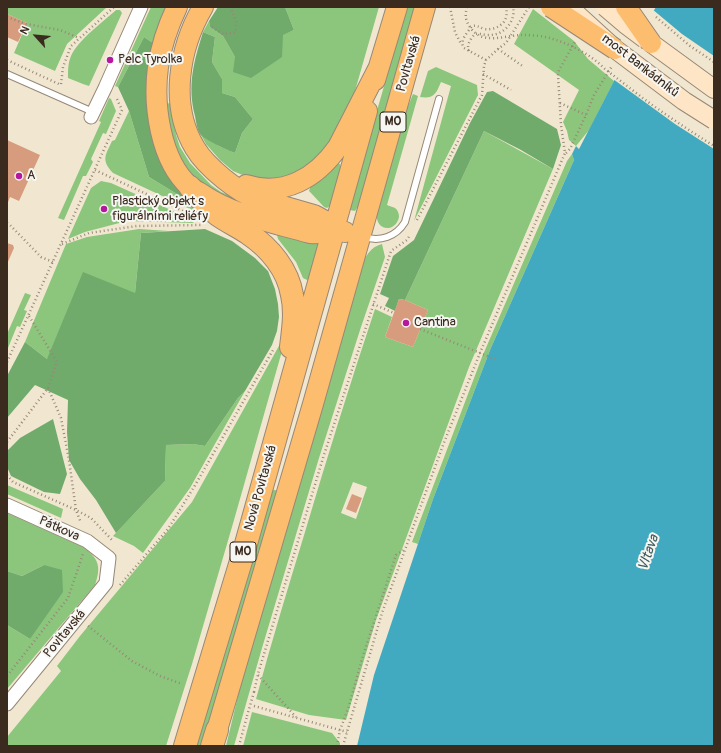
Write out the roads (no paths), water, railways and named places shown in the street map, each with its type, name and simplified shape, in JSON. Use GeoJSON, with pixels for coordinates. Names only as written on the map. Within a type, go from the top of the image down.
{"type":"FeatureCollection","features":[{"type":"Feature","properties":{"kind":"highway"},"geometry":{"type":"LineString","coordinates":[[190,187],[204,203],[217,214],[262,243],[276,258],[286,277],[292,294],[294,315],[286,402]]}},
{"type":"Feature","properties":{"kind":"highway","name":"Nová Povltavská"},"geometry":{"type":"LineString","coordinates":[[186,746],[286,402],[334,229]]}},
{"type":"Feature","properties":{"kind":"main road"},"geometry":{"type":"LineString","coordinates":[[177,7],[160,57],[157,75],[157,101],[161,131],[167,151],[175,168],[190,187],[216,204],[232,211],[310,233],[324,233],[334,229]]}},
{"type":"Feature","properties":{"kind":"main road","name":"MO"},"geometry":{"type":"LineString","coordinates":[[334,229],[397,7]]}},
{"type":"Feature","properties":{"kind":"main road","name":"Povltavská"},"geometry":{"type":"LineString","coordinates":[[360,236],[425,7]]}},
{"type":"Feature","properties":{"kind":"main road"},"geometry":{"type":"LineString","coordinates":[[551,7],[615,55]]}},
{"type":"Feature","properties":{"kind":"main road","name":"most Barikádníků"},"geometry":{"type":"LineString","coordinates":[[569,7],[615,55],[645,73],[714,120]]}},
{"type":"Feature","properties":{"kind":"main road","name":"most Barikádníků"},"geometry":{"type":"LineString","coordinates":[[605,7],[625,24],[714,88]]}},
{"type":"Feature","properties":{"kind":"main road"},"geometry":{"type":"LineString","coordinates":[[626,7],[651,43]]}},
{"type":"Feature","properties":{"kind":"main road"},"geometry":{"type":"LineString","coordinates":[[207,15],[193,25],[184,54],[181,76],[180,96],[184,122],[188,136],[195,149],[214,171],[248,195],[314,215],[325,221],[334,229],[360,236]]}},
{"type":"Feature","properties":{"kind":"main road"},"geometry":{"type":"LineString","coordinates":[[214,171],[236,182],[260,189],[271,189],[291,185],[310,176],[330,159],[338,147],[379,67]]}},
{"type":"Feature","properties":{"kind":"main road","name":"Nová Povltavská"},"geometry":{"type":"LineString","coordinates":[[215,738],[313,404],[360,236]]}},
{"type":"Feature","properties":{"kind":"street"},"geometry":{"type":"LineString","coordinates":[[92,115],[141,7]]}},
{"type":"Feature","properties":{"kind":"street","name":"Pátkova"},"geometry":{"type":"LineString","coordinates":[[7,505],[87,541],[109,558]]}},
{"type":"Feature","properties":{"kind":"street","name":"Povltavská"},"geometry":{"type":"LineString","coordinates":[[7,704],[106,583],[109,558]]}},
{"type":"Feature","properties":{"kind":"lane"},"geometry":{"type":"LineString","coordinates":[[7,74],[92,115]]}},
{"type":"Feature","properties":{"kind":"lane"},"geometry":{"type":"LineString","coordinates":[[360,236],[369,239],[379,239],[392,235],[401,228],[405,222],[439,100]]}},
{"type":"Feature","properties":{"kind":"water","name":"Vltava"},"geometry":{"type":"Polygon","coordinates":[[[656,7],[714,7],[714,746],[357,746],[374,675],[433,499],[490,350],[574,160],[572,154],[576,146],[579,149],[636,38],[656,7]]]}},
{"type":"Feature","properties":{"kind":"place","name":"Pelc Tyrolka"},"geometry":{"type":"Point","coordinates":[110,60]}},
{"type":"Feature","properties":{"kind":"place","name":"A"},"geometry":{"type":"Point","coordinates":[19,176]}},
{"type":"Feature","properties":{"kind":"place","name":"Plastický objekt s figurálními reliéfy"},"geometry":{"type":"Point","coordinates":[104,209]}},
{"type":"Feature","properties":{"kind":"place","name":"Cantina"},"geometry":{"type":"Point","coordinates":[406,323]}}]}
